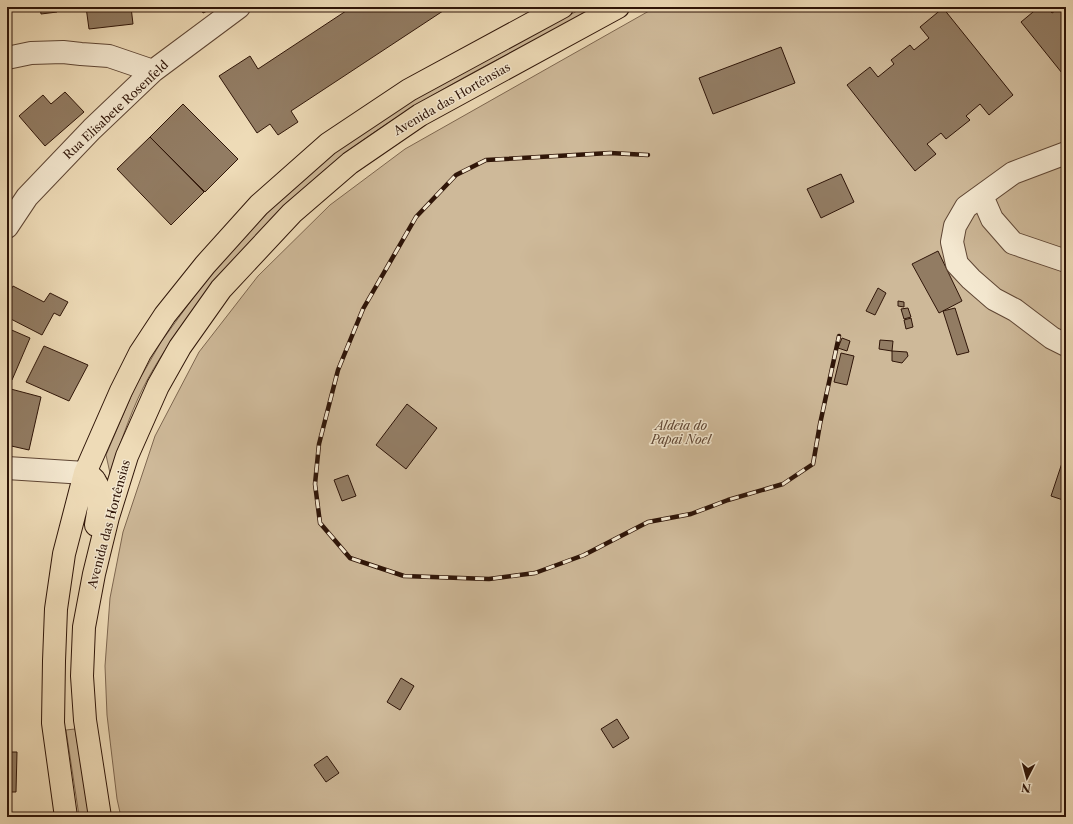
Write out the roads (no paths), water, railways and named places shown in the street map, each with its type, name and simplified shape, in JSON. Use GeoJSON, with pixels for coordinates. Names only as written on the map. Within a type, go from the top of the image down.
{"type":"FeatureCollection","features":[{"type":"Feature","properties":{"kind":"main road"},"geometry":{"type":"LineString","coordinates":[[66,817],[53,722],[56,609],[64,554],[85,473],[121,391],[140,353],[165,315],[205,265],[258,205],[328,144],[409,90],[562,7]]}},
{"type":"Feature","properties":{"kind":"main road","name":"Avenida das Hortênsias"},"geometry":{"type":"LineString","coordinates":[[100,817],[85,720],[82,676],[84,627],[94,574],[127,456],[158,386],[180,346],[221,290],[292,213],[350,163],[420,115],[618,7]]}},
{"type":"Feature","properties":{"kind":"main road"},"geometry":{"type":"LineString","coordinates":[[84,627],[87,588],[99,501],[99,490],[95,480],[85,473]]}},
{"type":"Feature","properties":{"kind":"street","name":"Rua Elisabete Rosenfeld"},"geometry":{"type":"LineString","coordinates":[[7,227],[27,197],[92,129],[153,71],[239,7]]}},
{"type":"Feature","properties":{"kind":"street"},"geometry":{"type":"LineString","coordinates":[[7,58],[31,53],[63,52],[108,56],[153,71]]}},
{"type":"Feature","properties":{"kind":"street"},"geometry":{"type":"LineString","coordinates":[[1066,153],[1013,173],[966,207],[955,226],[952,242],[957,264],[994,299],[1015,310],[1052,338],[1066,345]]}},
{"type":"Feature","properties":{"kind":"street"},"geometry":{"type":"LineString","coordinates":[[982,196],[992,219],[1013,243],[1066,261]]}},
{"type":"Feature","properties":{"kind":"street"},"geometry":{"type":"LineString","coordinates":[[7,468],[85,473]]}},
{"type":"Feature","properties":{"kind":"railway"},"geometry":{"type":"LineString","coordinates":[[648,155],[610,153],[486,160],[456,175],[416,217],[363,309],[338,370],[319,444],[315,484],[320,523],[350,558],[404,576],[489,579],[535,573],[584,555],[648,522],[691,514],[728,500],[783,484],[813,464],[839,336]]}},
{"type":"Feature","properties":{"kind":"park label","name":"Aldeia do Papai Noel"},"geometry":{"type":"Point","coordinates":[681,433]}}]}
